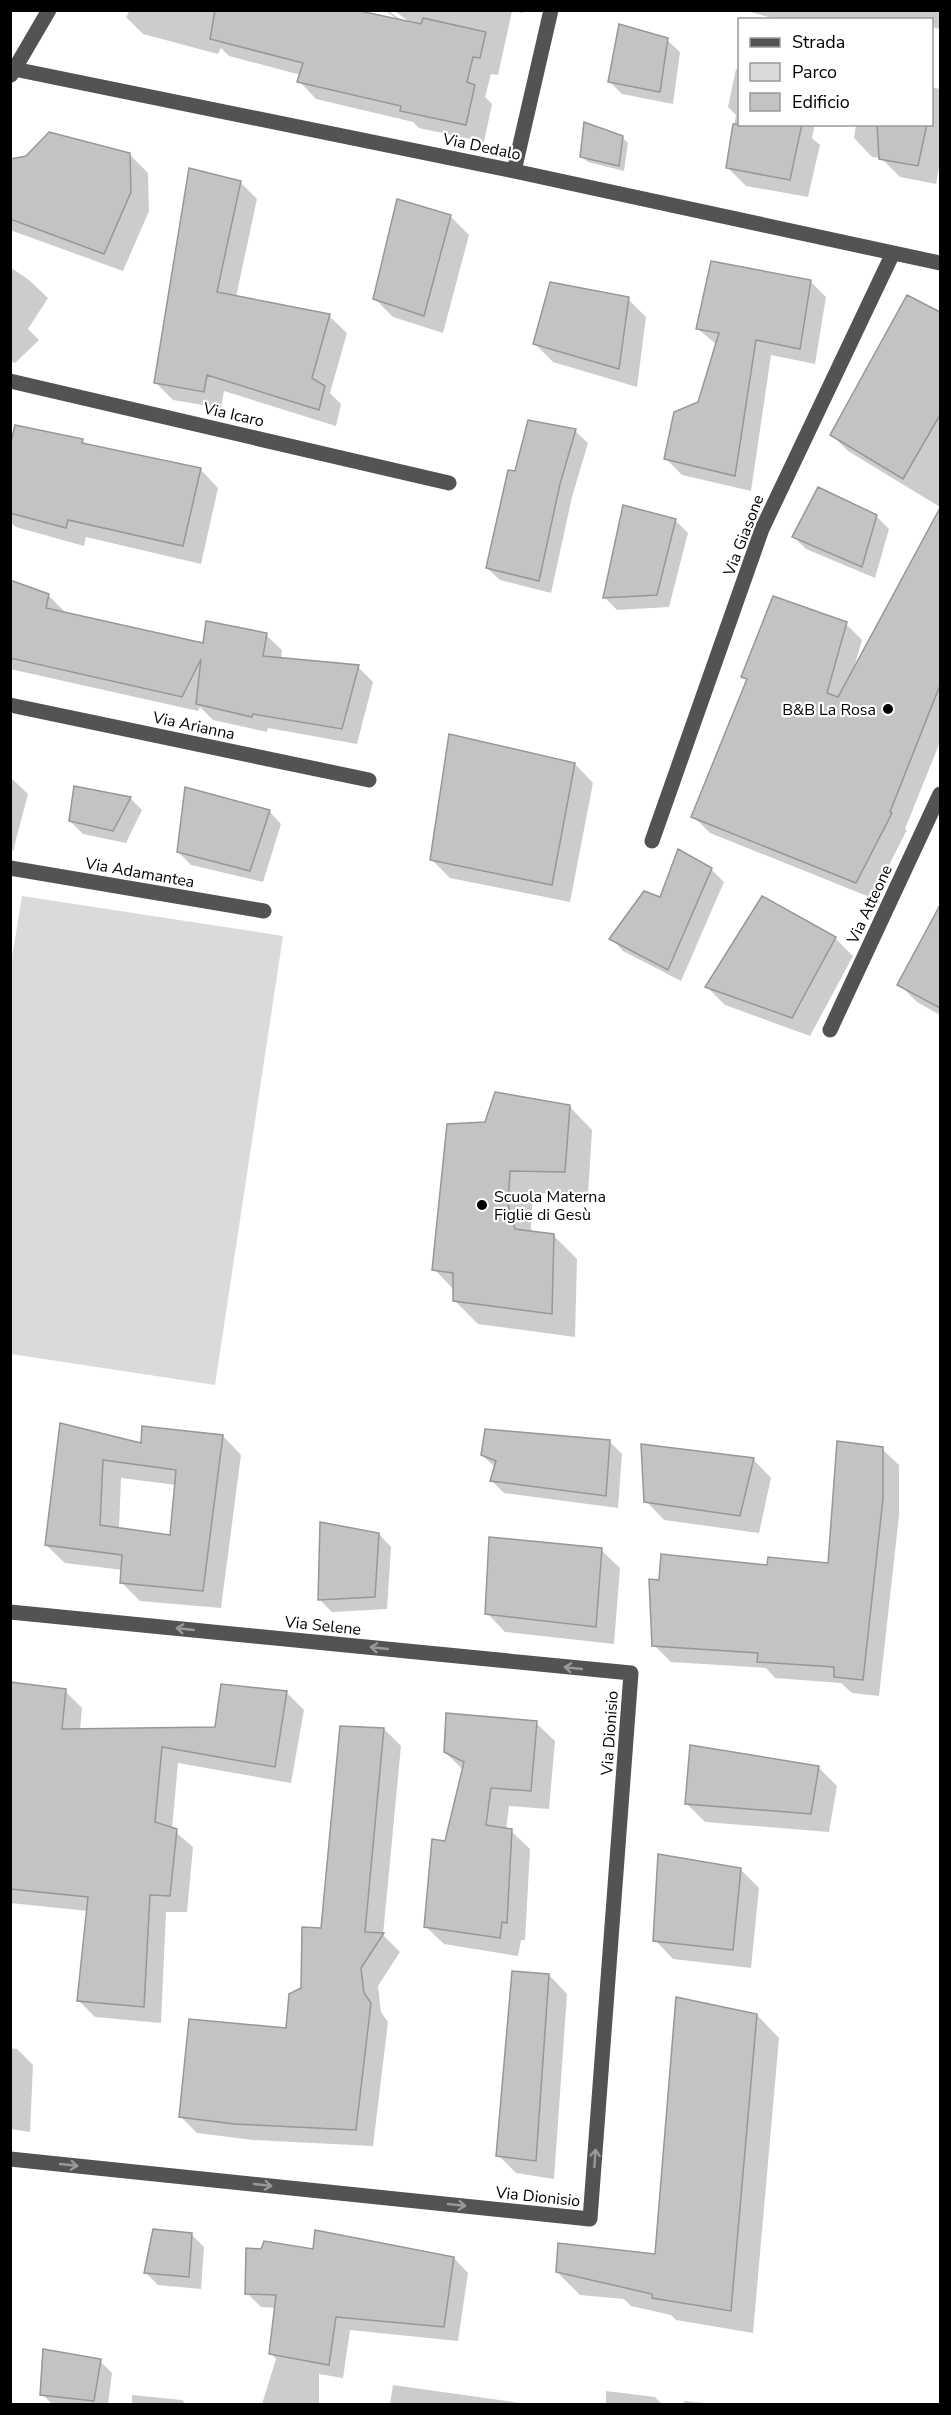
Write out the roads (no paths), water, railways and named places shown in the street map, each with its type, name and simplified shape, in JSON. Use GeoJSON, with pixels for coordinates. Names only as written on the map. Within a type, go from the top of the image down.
{"type":"FeatureCollection","features":[{"type":"Feature","properties":{"kind":"street"},"geometry":{"type":"LineString","coordinates":[[12,72],[49,10]]}},
{"type":"Feature","properties":{"kind":"street"},"geometry":{"type":"LineString","coordinates":[[514,171],[551,10]]}},
{"type":"Feature","properties":{"kind":"street","name":"Via Dedalo"},"geometry":{"type":"LineString","coordinates":[[12,72],[514,171],[940,263]]}},
{"type":"Feature","properties":{"kind":"street","name":"Via Giasone"},"geometry":{"type":"LineString","coordinates":[[652,840],[762,529],[893,253]]}},
{"type":"Feature","properties":{"kind":"street","name":"Via Icaro"},"geometry":{"type":"LineString","coordinates":[[10,381],[449,483]]}},
{"type":"Feature","properties":{"kind":"street","name":"Via Arianna"},"geometry":{"type":"LineString","coordinates":[[10,705],[369,780]]}},
{"type":"Feature","properties":{"kind":"street","name":"Via Atteone"},"geometry":{"type":"LineString","coordinates":[[830,1030],[940,794]]}},
{"type":"Feature","properties":{"kind":"street","name":"Via Adamantea"},"geometry":{"type":"LineString","coordinates":[[10,868],[264,911]]}},
{"type":"Feature","properties":{"kind":"street","name":"Via Selene"},"geometry":{"type":"LineString","coordinates":[[10,1612],[631,1673]]}},
{"type":"Feature","properties":{"kind":"street","name":"Via Dionisio"},"geometry":{"type":"LineString","coordinates":[[10,2159],[590,2219],[631,1673]]}},
{"type":"Feature","properties":{"kind":"place","name":"B&B La Rosa"},"geometry":{"type":"Point","coordinates":[888,709]}},
{"type":"Feature","properties":{"kind":"place","name":"Scuola Materna Figlie di Gesù"},"geometry":{"type":"Point","coordinates":[482,1205]}}]}
